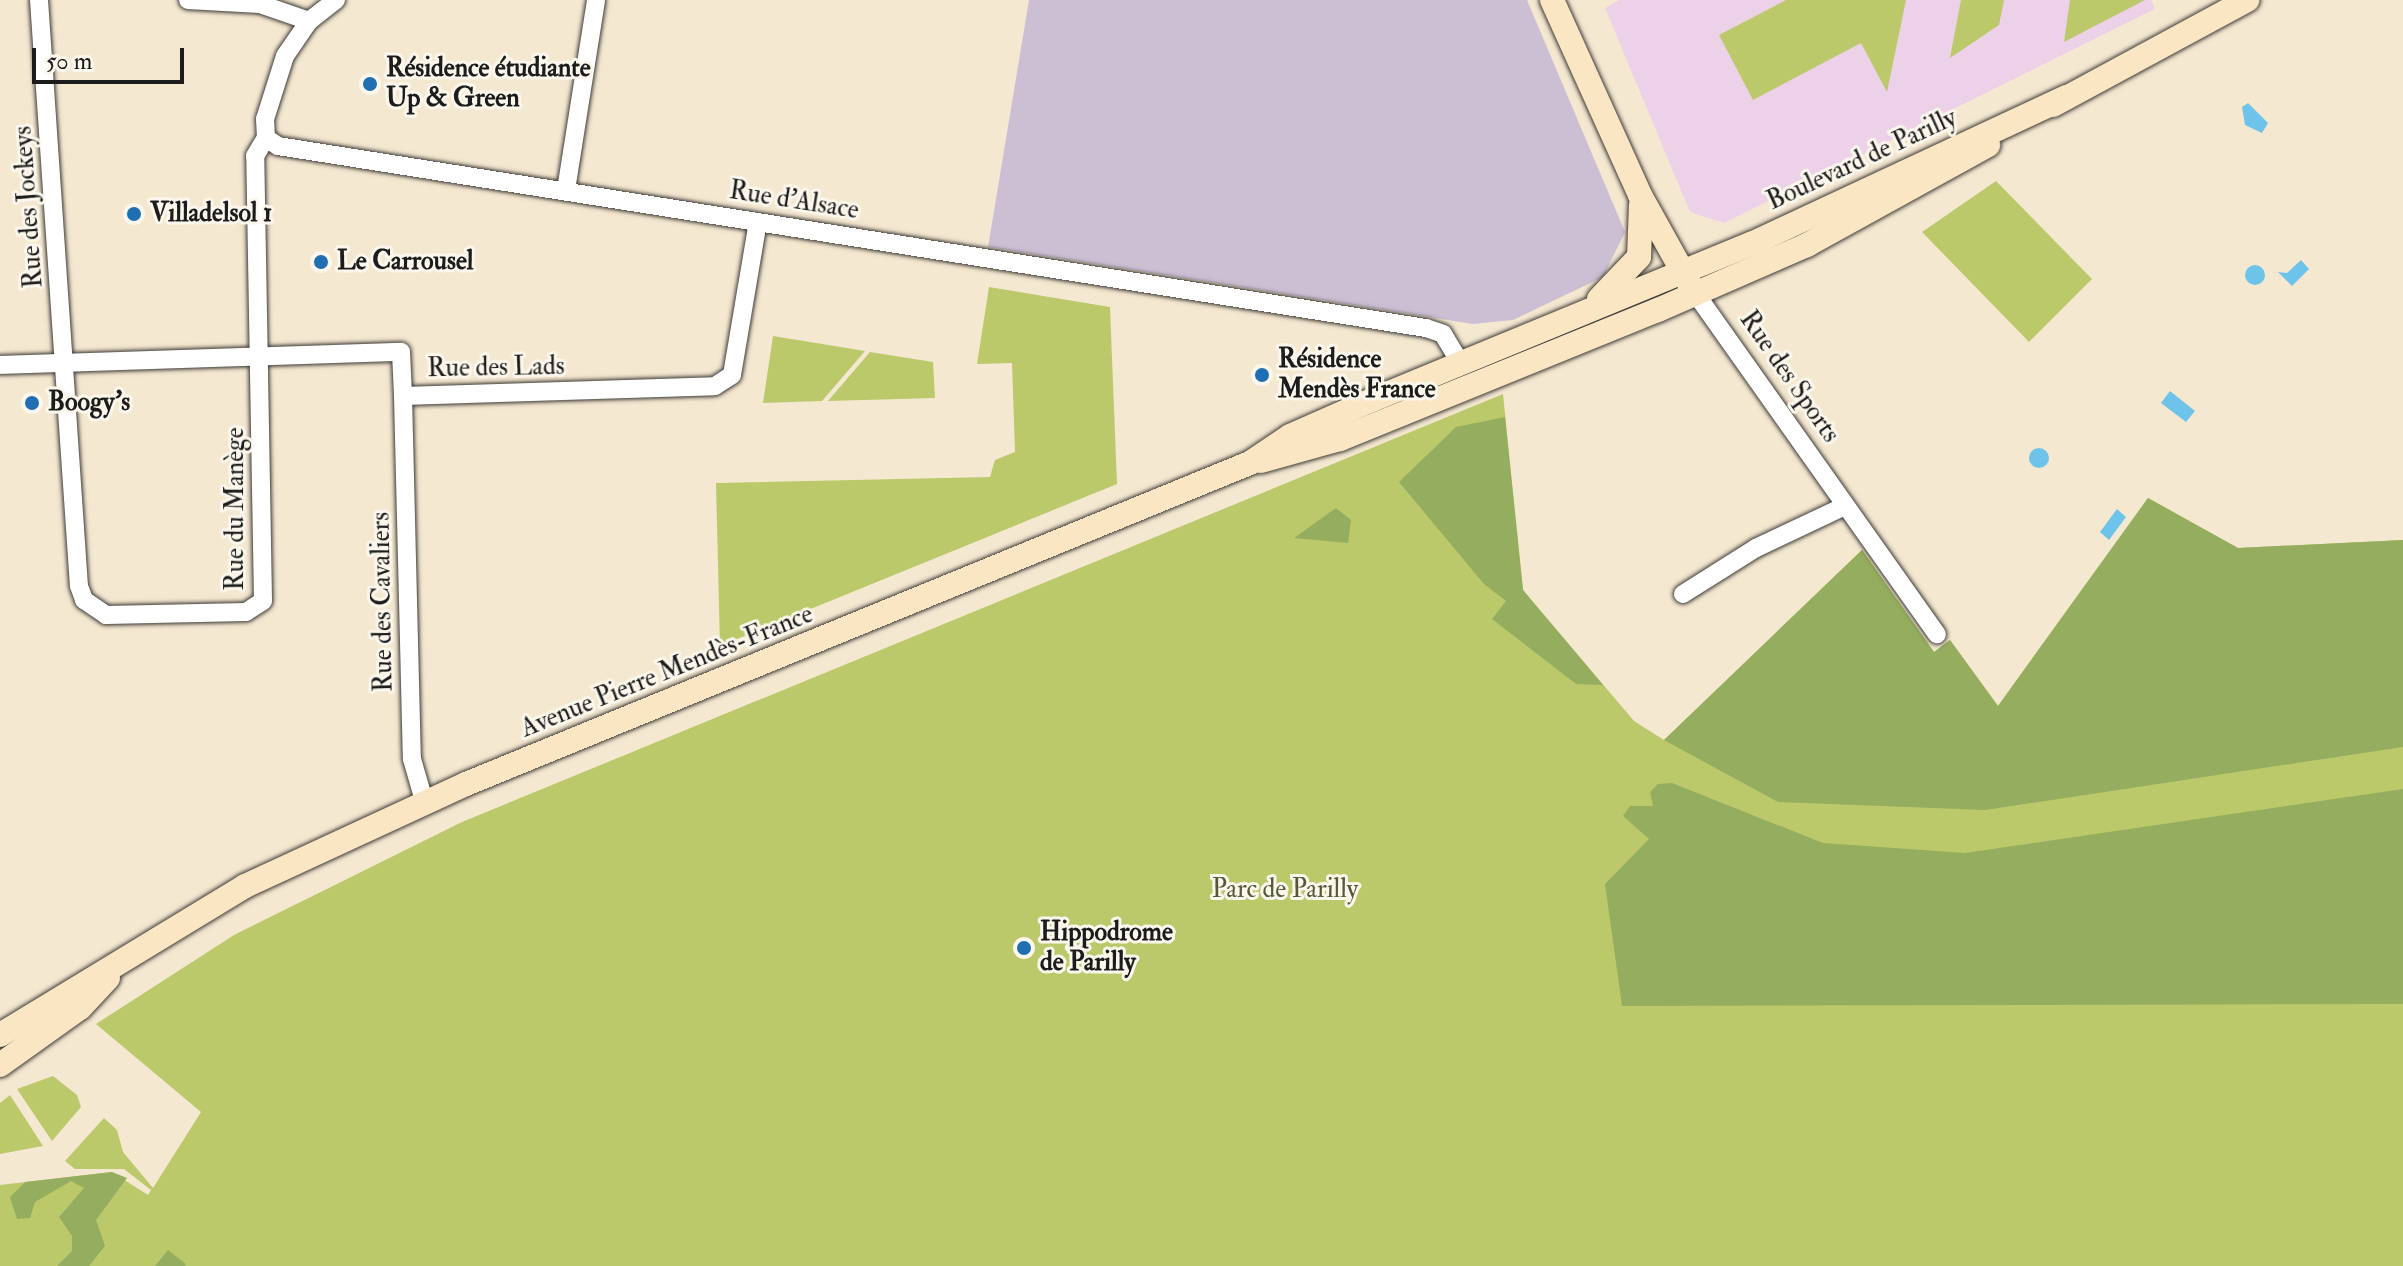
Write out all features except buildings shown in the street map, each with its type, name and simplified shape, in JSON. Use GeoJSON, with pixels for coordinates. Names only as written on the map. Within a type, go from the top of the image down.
{"type":"FeatureCollection","features":[{"type":"Feature","properties":{"kind":"main road"},"geometry":{"type":"LineString","coordinates":[[1552,0],[1640,195],[1688,282]]}},
{"type":"Feature","properties":{"kind":"main road","name":"Boulevard de Parilly"},"geometry":{"type":"LineString","coordinates":[[1688,282],[2066,97],[2247,0]]}},
{"type":"Feature","properties":{"kind":"main road"},"geometry":{"type":"LineString","coordinates":[[1588,309],[1639,257],[1640,195]]}},
{"type":"Feature","properties":{"kind":"main road"},"geometry":{"type":"LineString","coordinates":[[1292,446],[1459,361],[1588,309],[1688,282]]}},
{"type":"Feature","properties":{"kind":"main road"},"geometry":{"type":"LineString","coordinates":[[1292,446],[1688,282]]}},
{"type":"Feature","properties":{"kind":"main road","name":"Avenue Pierre Mendès-France"},"geometry":{"type":"LineString","coordinates":[[5,1024],[121,965],[245,886],[425,804],[1292,446]]}},
{"type":"Feature","properties":{"kind":"main road","name":"Avenue Pierre Mendès-France"},"geometry":{"type":"LineString","coordinates":[[0,1065],[80,1008],[121,965]]}},
{"type":"Feature","properties":{"kind":"street","name":"Rue des Jockeys"},"geometry":{"type":"LineString","coordinates":[[39,0],[65,363]]}},
{"type":"Feature","properties":{"kind":"street"},"geometry":{"type":"LineString","coordinates":[[188,0],[260,4],[309,21]]}},
{"type":"Feature","properties":{"kind":"street"},"geometry":{"type":"LineString","coordinates":[[266,138],[265,119],[285,56],[309,21],[336,0]]}},
{"type":"Feature","properties":{"kind":"street"},"geometry":{"type":"LineString","coordinates":[[566,190],[596,0]]}},
{"type":"Feature","properties":{"kind":"street","name":"Rue du Manège"},"geometry":{"type":"LineString","coordinates":[[65,363],[84,600],[106,615],[246,612],[257,609],[267,590],[255,156],[266,138]]}},
{"type":"Feature","properties":{"kind":"street","name":"Rue d'Alsace"},"geometry":{"type":"LineString","coordinates":[[266,138],[278,146],[1426,328],[1443,334],[1459,361]]}},
{"type":"Feature","properties":{"kind":"street","name":"Rue des Lads"},"geometry":{"type":"LineString","coordinates":[[0,365],[401,352],[403,396],[725,383],[732,375],[758,222]]}},
{"type":"Feature","properties":{"kind":"street","name":"Rue des Sports"},"geometry":{"type":"LineString","coordinates":[[1688,282],[1937,634]]}},
{"type":"Feature","properties":{"kind":"street","name":"Rue des Cavaliers"},"geometry":{"type":"LineString","coordinates":[[403,396],[412,759],[425,804]]}},
{"type":"Feature","properties":{"kind":"street"},"geometry":{"type":"LineString","coordinates":[[1683,594],[1756,548],[1845,506]]}},
{"type":"Feature","properties":{"kind":"street"},"geometry":{"type":"LineString","coordinates":[[5,1024],[33,1042]]}},
{"type":"Feature","properties":{"kind":"shaded area"},"geometry":{"type":"Polygon","coordinates":[[[1029,0],[1527,0],[1625,232],[1603,277],[1513,320],[1473,324],[988,247],[1029,0]]]}},
{"type":"Feature","properties":{"kind":"shaded area"},"geometry":{"type":"Polygon","coordinates":[[[1620,0],[2151,0],[2155,9],[1724,223],[1690,212],[1605,8],[1620,0]]]}},
{"type":"Feature","properties":{"kind":"green space"},"geometry":{"type":"Polygon","coordinates":[[[1786,0],[1906,0],[1887,92],[1861,43],[1753,100],[1719,35],[1786,0]]]}},
{"type":"Feature","properties":{"kind":"green space"},"geometry":{"type":"Polygon","coordinates":[[[1961,0],[2004,0],[1999,25],[1950,58],[1961,0]]]}},
{"type":"Feature","properties":{"kind":"green space"},"geometry":{"type":"Polygon","coordinates":[[[2070,0],[2145,0],[2064,42],[2070,0]]]}},
{"type":"Feature","properties":{"kind":"green space"},"geometry":{"type":"Polygon","coordinates":[[[1996,181],[2092,279],[2029,342],[1922,232],[1996,181]]]}},
{"type":"Feature","properties":{"kind":"green space"},"geometry":{"type":"Polygon","coordinates":[[[989,287],[1110,307],[1117,484],[720,646],[716,483],[990,477],[995,460],[1015,452],[1012,363],[977,364],[989,287]]]}},
{"type":"Feature","properties":{"kind":"green space"},"geometry":{"type":"Polygon","coordinates":[[[773,336],[865,351],[822,401],[763,403],[773,336]]]}},
{"type":"Feature","properties":{"kind":"green space"},"geometry":{"type":"Polygon","coordinates":[[[870,352],[933,362],[935,398],[828,401],[870,352]]]}},
{"type":"Feature","properties":{"kind":"green space","name":"Parc de Parilly"},"geometry":{"type":"Polygon","coordinates":[[[1503,394],[1523,590],[1634,721],[1664,740],[1862,550],[1934,652],[1950,640],[1998,706],[2148,498],[2238,548],[2403,540],[2403,1266],[0,1266],[0,1185],[112,1172],[148,1195],[151,1190],[124,1169],[75,1169],[65,1161],[104,1118],[117,1130],[123,1152],[153,1188],[201,1112],[96,1024],[234,935],[462,822],[1503,394]]]}},
{"type":"Feature","properties":{"kind":"green space"},"geometry":{"type":"Polygon","coordinates":[[[1505,417],[1523,590],[1603,685],[1576,684],[1492,619],[1506,601],[1484,584],[1399,482],[1456,427],[1505,417]]]}},
{"type":"Feature","properties":{"kind":"green space"},"geometry":{"type":"Polygon","coordinates":[[[2148,498],[2238,548],[2403,540],[2403,747],[1985,810],[1778,802],[1664,740],[1862,550],[1934,652],[1950,640],[1998,706],[2148,498]]]}},
{"type":"Feature","properties":{"kind":"green space"},"geometry":{"type":"Polygon","coordinates":[[[1336,508],[1351,520],[1348,543],[1294,538],[1336,508]]]}},
{"type":"Feature","properties":{"kind":"green space"},"geometry":{"type":"Polygon","coordinates":[[[1672,783],[1823,843],[1965,853],[2403,789],[2403,1004],[1622,1006],[1605,884],[1649,839],[1623,816],[1630,806],[1653,806],[1650,792],[1658,784],[1672,783]]]}},
{"type":"Feature","properties":{"kind":"green space"},"geometry":{"type":"Polygon","coordinates":[[[53,1076],[77,1095],[81,1107],[52,1141],[17,1089],[53,1076]]]}},
{"type":"Feature","properties":{"kind":"green space"},"geometry":{"type":"Polygon","coordinates":[[[10,1095],[43,1146],[0,1154],[0,1103],[10,1095]]]}},
{"type":"Feature","properties":{"kind":"green space"},"geometry":{"type":"Polygon","coordinates":[[[112,1172],[127,1178],[96,1220],[105,1246],[89,1266],[57,1266],[72,1251],[72,1236],[59,1217],[84,1188],[71,1181],[35,1202],[30,1218],[17,1219],[10,1197],[25,1182],[112,1172]]]}},
{"type":"Feature","properties":{"kind":"green space"},"geometry":{"type":"Polygon","coordinates":[[[168,1250],[186,1264],[185,1266],[155,1266],[168,1250]]]}},
{"type":"Feature","properties":{"kind":"water"},"geometry":{"type":"Polygon","coordinates":[[[2248,103],[2268,123],[2262,133],[2245,125],[2242,107],[2248,103]]]}},
{"type":"Feature","properties":{"kind":"water"},"geometry":{"type":"Polygon","coordinates":[[[2301,260],[2309,269],[2292,286],[2278,272],[2287,273],[2301,260]]]}},
{"type":"Feature","properties":{"kind":"water"},"geometry":{"type":"Polygon","coordinates":[[[2255,265],[2262,268],[2265,275],[2262,282],[2255,285],[2248,282],[2245,275],[2248,268],[2255,265]]]}},
{"type":"Feature","properties":{"kind":"water"},"geometry":{"type":"Polygon","coordinates":[[[2170,391],[2195,411],[2186,422],[2161,403],[2170,391]]]}},
{"type":"Feature","properties":{"kind":"water"},"geometry":{"type":"Polygon","coordinates":[[[2039,448],[2046,451],[2049,458],[2046,465],[2039,468],[2032,465],[2029,458],[2032,451],[2039,448]]]}},
{"type":"Feature","properties":{"kind":"water"},"geometry":{"type":"Polygon","coordinates":[[[2117,509],[2126,517],[2109,540],[2100,532],[2117,509]]]}},
{"type":"Feature","properties":{"kind":"place","name":"Résidence étudiante Up & Green"},"geometry":{"type":"Point","coordinates":[370,84]}},
{"type":"Feature","properties":{"kind":"place","name":"Villadelsol 1"},"geometry":{"type":"Point","coordinates":[134,214]}},
{"type":"Feature","properties":{"kind":"place","name":"Le Carrousel"},"geometry":{"type":"Point","coordinates":[321,262]}},
{"type":"Feature","properties":{"kind":"place","name":"Résidence Mendès France"},"geometry":{"type":"Point","coordinates":[1262,375]}},
{"type":"Feature","properties":{"kind":"place","name":"Boogy's"},"geometry":{"type":"Point","coordinates":[32,403]}},
{"type":"Feature","properties":{"kind":"place","name":"Hippodrome de Parilly"},"geometry":{"type":"Point","coordinates":[1024,948]}}]}
